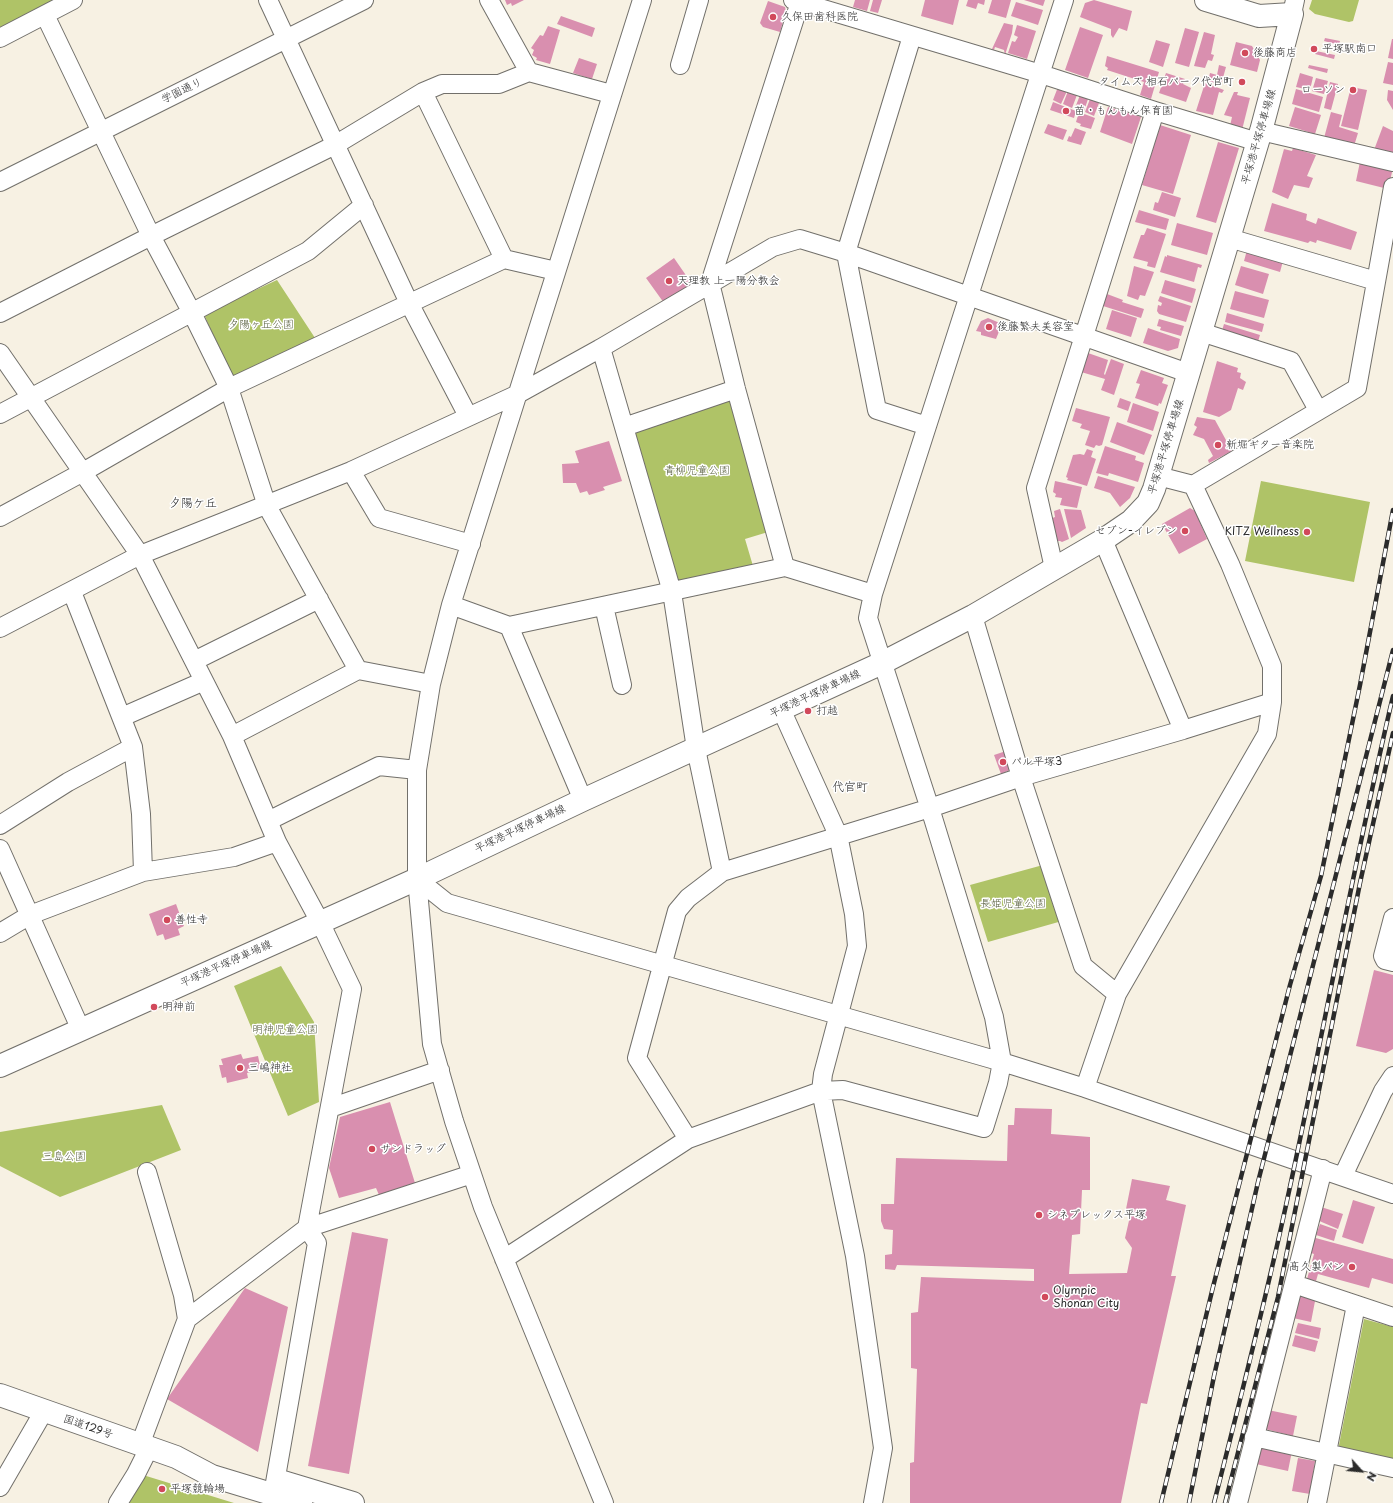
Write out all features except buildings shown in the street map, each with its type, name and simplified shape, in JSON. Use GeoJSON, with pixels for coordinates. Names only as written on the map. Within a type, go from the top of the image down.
{"type":"FeatureCollection","features":[{"type":"Feature","properties":{"kind":"main road"},"geometry":{"type":"LineString","coordinates":[[1206,0],[1259,16],[1293,7]]}},
{"type":"Feature","properties":{"kind":"main road"},"geometry":{"type":"LineString","coordinates":[[1269,0],[1293,7]]}},
{"type":"Feature","properties":{"kind":"main road","name":"平塚港平塚停車場線"},"geometry":{"type":"LineString","coordinates":[[0,1066],[417,879],[583,800],[882,663],[972,616],[1103,540],[1131,521],[1148,503],[1158,476],[1260,137],[1293,7]]}},
{"type":"Feature","properties":{"kind":"main road","name":"国道129号"},"geometry":{"type":"LineString","coordinates":[[0,1395],[44,1412],[176,1457],[215,1462],[273,1493],[301,1503]]}},
{"type":"Feature","properties":{"kind":"main road","name":"国道129号"},"geometry":{"type":"LineString","coordinates":[[273,1493],[353,1503]]}},
{"type":"Feature","properties":{"kind":"street"},"geometry":{"type":"LineString","coordinates":[[0,38],[73,0]]}},
{"type":"Feature","properties":{"kind":"street"},"geometry":{"type":"LineString","coordinates":[[268,0],[409,303],[468,416]]}},
{"type":"Feature","properties":{"kind":"street","name":"学園通り"},"geometry":{"type":"LineString","coordinates":[[0,182],[364,0]]}},
{"type":"Feature","properties":{"kind":"street"},"geometry":{"type":"LineString","coordinates":[[489,0],[529,72]]}},
{"type":"Feature","properties":{"kind":"street"},"geometry":{"type":"LineString","coordinates":[[604,1503],[483,1207],[432,1044],[417,879],[418,770],[431,684],[451,605],[611,94],[642,0]]}},
{"type":"Feature","properties":{"kind":"street"},"geometry":{"type":"LineString","coordinates":[[680,64],[700,0]]}},
{"type":"Feature","properties":{"kind":"street"},"geometry":{"type":"LineString","coordinates":[[504,1259],[688,1139],[821,1091],[843,1090],[984,1128],[998,1083],[1002,1062],[994,1017],[930,808],[868,618],[873,594],[1064,0]]}},
{"type":"Feature","properties":{"kind":"street"},"geometry":{"type":"LineString","coordinates":[[785,566],[736,389],[710,283],[797,1],[1041,74],[1155,111],[1260,137],[1393,162]]}},
{"type":"Feature","properties":{"kind":"street"},"geometry":{"type":"LineString","coordinates":[[45,15],[102,131],[151,236],[192,312],[229,388],[267,506],[358,670]]}},
{"type":"Feature","properties":{"kind":"street"},"geometry":{"type":"LineString","coordinates":[[912,36],[846,253],[877,410],[927,426]]}},
{"type":"Feature","properties":{"kind":"street"},"geometry":{"type":"LineString","coordinates":[[0,313],[335,145],[423,92],[442,84],[499,84],[529,72],[611,94]]}},
{"type":"Feature","properties":{"kind":"street"},"geometry":{"type":"LineString","coordinates":[[423,92],[504,259]]}},
{"type":"Feature","properties":{"kind":"street"},"geometry":{"type":"LineString","coordinates":[[1054,568],[1036,488],[1155,111]]}},
{"type":"Feature","properties":{"kind":"street"},"geometry":{"type":"LineString","coordinates":[[1158,476],[1193,486],[1357,388],[1393,187]]}},
{"type":"Feature","properties":{"kind":"street"},"geometry":{"type":"LineString","coordinates":[[0,414],[308,251],[364,206]]}},
{"type":"Feature","properties":{"kind":"street"},"geometry":{"type":"LineString","coordinates":[[1229,238],[1376,281]]}},
{"type":"Feature","properties":{"kind":"street"},"geometry":{"type":"LineString","coordinates":[[0,628],[72,592],[140,555],[267,506],[351,471],[518,394],[601,348],[773,247],[786,242],[800,239],[846,253],[1188,373]]}},
{"type":"Feature","properties":{"kind":"street"},"geometry":{"type":"LineString","coordinates":[[0,517],[83,472],[229,388],[504,259],[556,271]]}},
{"type":"Feature","properties":{"kind":"street"},"geometry":{"type":"LineString","coordinates":[[1201,332],[1291,361],[1318,410]]}},
{"type":"Feature","properties":{"kind":"street"},"geometry":{"type":"LineString","coordinates":[[601,348],[672,592],[696,749],[722,872]]}},
{"type":"Feature","properties":{"kind":"street"},"geometry":{"type":"LineString","coordinates":[[0,353],[140,555],[232,736],[277,842],[320,922],[352,989],[330,1108],[314,1182],[307,1228],[317,1243],[273,1493]]}},
{"type":"Feature","properties":{"kind":"street"},"geometry":{"type":"LineString","coordinates":[[624,427],[736,389]]}},
{"type":"Feature","properties":{"kind":"street"},"geometry":{"type":"LineString","coordinates":[[351,471],[379,518],[470,544]]}},
{"type":"Feature","properties":{"kind":"street"},"geometry":{"type":"LineString","coordinates":[[1085,1088],[1117,994],[1267,734],[1272,702],[1272,666],[1230,564],[1193,486]]}},
{"type":"Feature","properties":{"kind":"street"},"geometry":{"type":"LineString","coordinates":[[1103,540],[1183,730]]}},
{"type":"Feature","properties":{"kind":"street"},"geometry":{"type":"LineString","coordinates":[[451,605],[509,626],[672,592],[785,566],[873,594]]}},
{"type":"Feature","properties":{"kind":"street"},"geometry":{"type":"LineString","coordinates":[[72,592],[133,747],[141,814],[143,872]]}},
{"type":"Feature","properties":{"kind":"street"},"geometry":{"type":"LineString","coordinates":[[194,661],[319,599]]}},
{"type":"Feature","properties":{"kind":"street"},"geometry":{"type":"LineString","coordinates":[[604,606],[622,685]]}},
{"type":"Feature","properties":{"kind":"street"},"geometry":{"type":"LineString","coordinates":[[972,616],[1021,777],[1083,966],[1117,994]]}},
{"type":"Feature","properties":{"kind":"street"},"geometry":{"type":"LineString","coordinates":[[509,626],[583,800]]}},
{"type":"Feature","properties":{"kind":"street"},"geometry":{"type":"LineString","coordinates":[[232,736],[358,670],[431,684]]}},
{"type":"Feature","properties":{"kind":"street"},"geometry":{"type":"LineString","coordinates":[[122,717],[204,681]]}},
{"type":"Feature","properties":{"kind":"street"},"geometry":{"type":"LineString","coordinates":[[688,1139],[637,1058],[664,966],[677,911],[688,898],[722,872],[838,835],[930,808],[1021,777],[1183,730],[1272,702]]}},
{"type":"Feature","properties":{"kind":"street"},"geometry":{"type":"LineString","coordinates":[[781,709],[838,835],[854,914],[857,946],[840,1016],[823,1074],[821,1091],[855,1256],[882,1448],[877,1490],[873,1503]]}},
{"type":"Feature","properties":{"kind":"street"},"geometry":{"type":"LineString","coordinates":[[0,825],[68,782],[133,747]]}},
{"type":"Feature","properties":{"kind":"street"},"geometry":{"type":"LineString","coordinates":[[268,821],[379,766],[418,770]]}},
{"type":"Feature","properties":{"kind":"street"},"geometry":{"type":"LineString","coordinates":[[0,933],[30,915],[143,872],[234,857],[277,842]]}},
{"type":"Feature","properties":{"kind":"street"},"geometry":{"type":"LineString","coordinates":[[0,849],[81,1030]]}},
{"type":"Feature","properties":{"kind":"street"},"geometry":{"type":"LineString","coordinates":[[417,879],[447,903],[1002,1062],[1085,1088],[1393,1194]]}},
{"type":"Feature","properties":{"kind":"street"},"geometry":{"type":"LineString","coordinates":[[1393,918],[1383,956],[1385,960],[1393,962]]}},
{"type":"Feature","properties":{"kind":"street"},"geometry":{"type":"LineString","coordinates":[[330,1108],[440,1070]]}},
{"type":"Feature","properties":{"kind":"street"},"geometry":{"type":"LineString","coordinates":[[1343,1176],[1388,1092],[1393,1076]]}},
{"type":"Feature","properties":{"kind":"street"},"geometry":{"type":"LineString","coordinates":[[1238,1503],[1323,1169]]}},
{"type":"Feature","properties":{"kind":"street"},"geometry":{"type":"LineString","coordinates":[[118,1503],[136,1474],[187,1319],[183,1295],[147,1172]]}},
{"type":"Feature","properties":{"kind":"street"},"geometry":{"type":"LineString","coordinates":[[187,1319],[307,1228],[472,1174]]}},
{"type":"Feature","properties":{"kind":"street"},"geometry":{"type":"LineString","coordinates":[[1294,1284],[1393,1317]]}},
{"type":"Feature","properties":{"kind":"street"},"geometry":{"type":"LineString","coordinates":[[1317,1503],[1356,1305]]}},
{"type":"Feature","properties":{"kind":"street"},"geometry":{"type":"LineString","coordinates":[[0,1487],[44,1412]]}},
{"type":"Feature","properties":{"kind":"street"},"geometry":{"type":"LineString","coordinates":[[1254,1437],[1393,1468]]}},
{"type":"Feature","properties":{"kind":"green space"},"geometry":{"type":"Polygon","coordinates":[[[0,0],[59,0],[0,30],[0,0]]]}},
{"type":"Feature","properties":{"kind":"green space"},"geometry":{"type":"Polygon","coordinates":[[[1312,0],[1359,0],[1353,21],[1349,22],[1315,14],[1309,9],[1312,0]]]}},
{"type":"Feature","properties":{"kind":"green space","name":"夕陽ヶ丘公園"},"geometry":{"type":"Polygon","coordinates":[[[277,280],[315,338],[231,377],[204,314],[277,280]]]}},
{"type":"Feature","properties":{"kind":"green space","name":"青柳児童公園"},"geometry":{"type":"Polygon","coordinates":[[[728,399],[731,401],[768,532],[745,539],[753,566],[678,581],[674,578],[633,435],[635,431],[728,399]]]}},
{"type":"Feature","properties":{"kind":"green space","name":"KITZ Wellness"},"geometry":{"type":"Polygon","coordinates":[[[1261,481],[1370,502],[1354,582],[1245,561],[1261,481]]]}},
{"type":"Feature","properties":{"kind":"green space","name":"長姫児童公園"},"geometry":{"type":"Polygon","coordinates":[[[1043,865],[1062,921],[988,942],[970,885],[1043,865]]]}},
{"type":"Feature","properties":{"kind":"green space","name":"明神児童公園"},"geometry":{"type":"Polygon","coordinates":[[[281,966],[314,1022],[319,1102],[288,1116],[234,986],[281,966]]]}},
{"type":"Feature","properties":{"kind":"green space","name":"三島公園"},"geometry":{"type":"Polygon","coordinates":[[[162,1105],[181,1150],[60,1197],[0,1166],[0,1132],[162,1105]]]}},
{"type":"Feature","properties":{"kind":"green space"},"geometry":{"type":"Polygon","coordinates":[[[1364,1319],[1393,1327],[1393,1462],[1338,1450],[1364,1319]]]}},
{"type":"Feature","properties":{"kind":"green space","name":"平塚競輪場"},"geometry":{"type":"Polygon","coordinates":[[[143,1475],[234,1503],[127,1503],[143,1475]]]}},
{"type":"Feature","properties":{"kind":"railway"},"geometry":{"type":"LineString","coordinates":[[1161,1503],[1213,1287],[1290,985],[1321,876],[1360,685],[1393,510]]}},
{"type":"Feature","properties":{"kind":"railway"},"geometry":{"type":"LineString","coordinates":[[1189,1503],[1214,1376],[1258,1182],[1393,650]]}},
{"type":"Feature","properties":{"kind":"railway"},"geometry":{"type":"LineString","coordinates":[[1214,1503],[1280,1235],[1365,821],[1393,696]]}},
{"type":"Feature","properties":{"kind":"railway"},"geometry":{"type":"LineString","coordinates":[[1225,1503],[1278,1297],[1360,883],[1393,733]]}},
{"type":"Feature","properties":{"kind":"place","name":"久保田歯科医院"},"geometry":{"type":"Point","coordinates":[773,17]}},
{"type":"Feature","properties":{"kind":"place","name":"平塚駅南口"},"geometry":{"type":"Point","coordinates":[1314,49]}},
{"type":"Feature","properties":{"kind":"place","name":"後藤商店"},"geometry":{"type":"Point","coordinates":[1245,53]}},
{"type":"Feature","properties":{"kind":"place","name":"タイムズ 相石パーク代官町"},"geometry":{"type":"Point","coordinates":[1242,82]}},
{"type":"Feature","properties":{"kind":"place","name":"ローソン"},"geometry":{"type":"Point","coordinates":[1353,90]}},
{"type":"Feature","properties":{"kind":"place","name":"苗・もんもん保育園"},"geometry":{"type":"Point","coordinates":[1066,111]}},
{"type":"Feature","properties":{"kind":"place","name":"天理教 上一陽分教会"},"geometry":{"type":"Point","coordinates":[669,281]}},
{"type":"Feature","properties":{"kind":"place","name":"後藤繁夫美容室"},"geometry":{"type":"Point","coordinates":[989,327]}},
{"type":"Feature","properties":{"kind":"place","name":"新堀ギター音楽院"},"geometry":{"type":"Point","coordinates":[1218,445]}},
{"type":"Feature","properties":{"kind":"place","name":"セブン-イレブン"},"geometry":{"type":"Point","coordinates":[1185,531]}},
{"type":"Feature","properties":{"kind":"place","name":"KITZ Wellness"},"geometry":{"type":"Point","coordinates":[1307,532]}},
{"type":"Feature","properties":{"kind":"place","name":"打越"},"geometry":{"type":"Point","coordinates":[808,711]}},
{"type":"Feature","properties":{"kind":"place","name":"パル平塚3"},"geometry":{"type":"Point","coordinates":[1003,762]}},
{"type":"Feature","properties":{"kind":"place","name":"善性寺"},"geometry":{"type":"Point","coordinates":[167,920]}},
{"type":"Feature","properties":{"kind":"place","name":"明神前"},"geometry":{"type":"Point","coordinates":[154,1007]}},
{"type":"Feature","properties":{"kind":"place","name":"三嶋神社"},"geometry":{"type":"Point","coordinates":[240,1068]}},
{"type":"Feature","properties":{"kind":"place","name":"サンドラッグ"},"geometry":{"type":"Point","coordinates":[372,1149]}},
{"type":"Feature","properties":{"kind":"place","name":"シネプレックス平塚"},"geometry":{"type":"Point","coordinates":[1039,1215]}},
{"type":"Feature","properties":{"kind":"place","name":"髙久製パン"},"geometry":{"type":"Point","coordinates":[1352,1267]}},
{"type":"Feature","properties":{"kind":"place","name":"Olympic Shonan City"},"geometry":{"type":"Point","coordinates":[1045,1297]}},
{"type":"Feature","properties":{"kind":"place","name":"平塚競輪場"},"geometry":{"type":"Point","coordinates":[162,1489]}},
{"type":"Feature","properties":{"kind":"district","name":"夕陽ケ丘"},"geometry":{"type":"Point","coordinates":[193,504]}},
{"type":"Feature","properties":{"kind":"district","name":"代官町"},"geometry":{"type":"Point","coordinates":[850,788]}}]}
